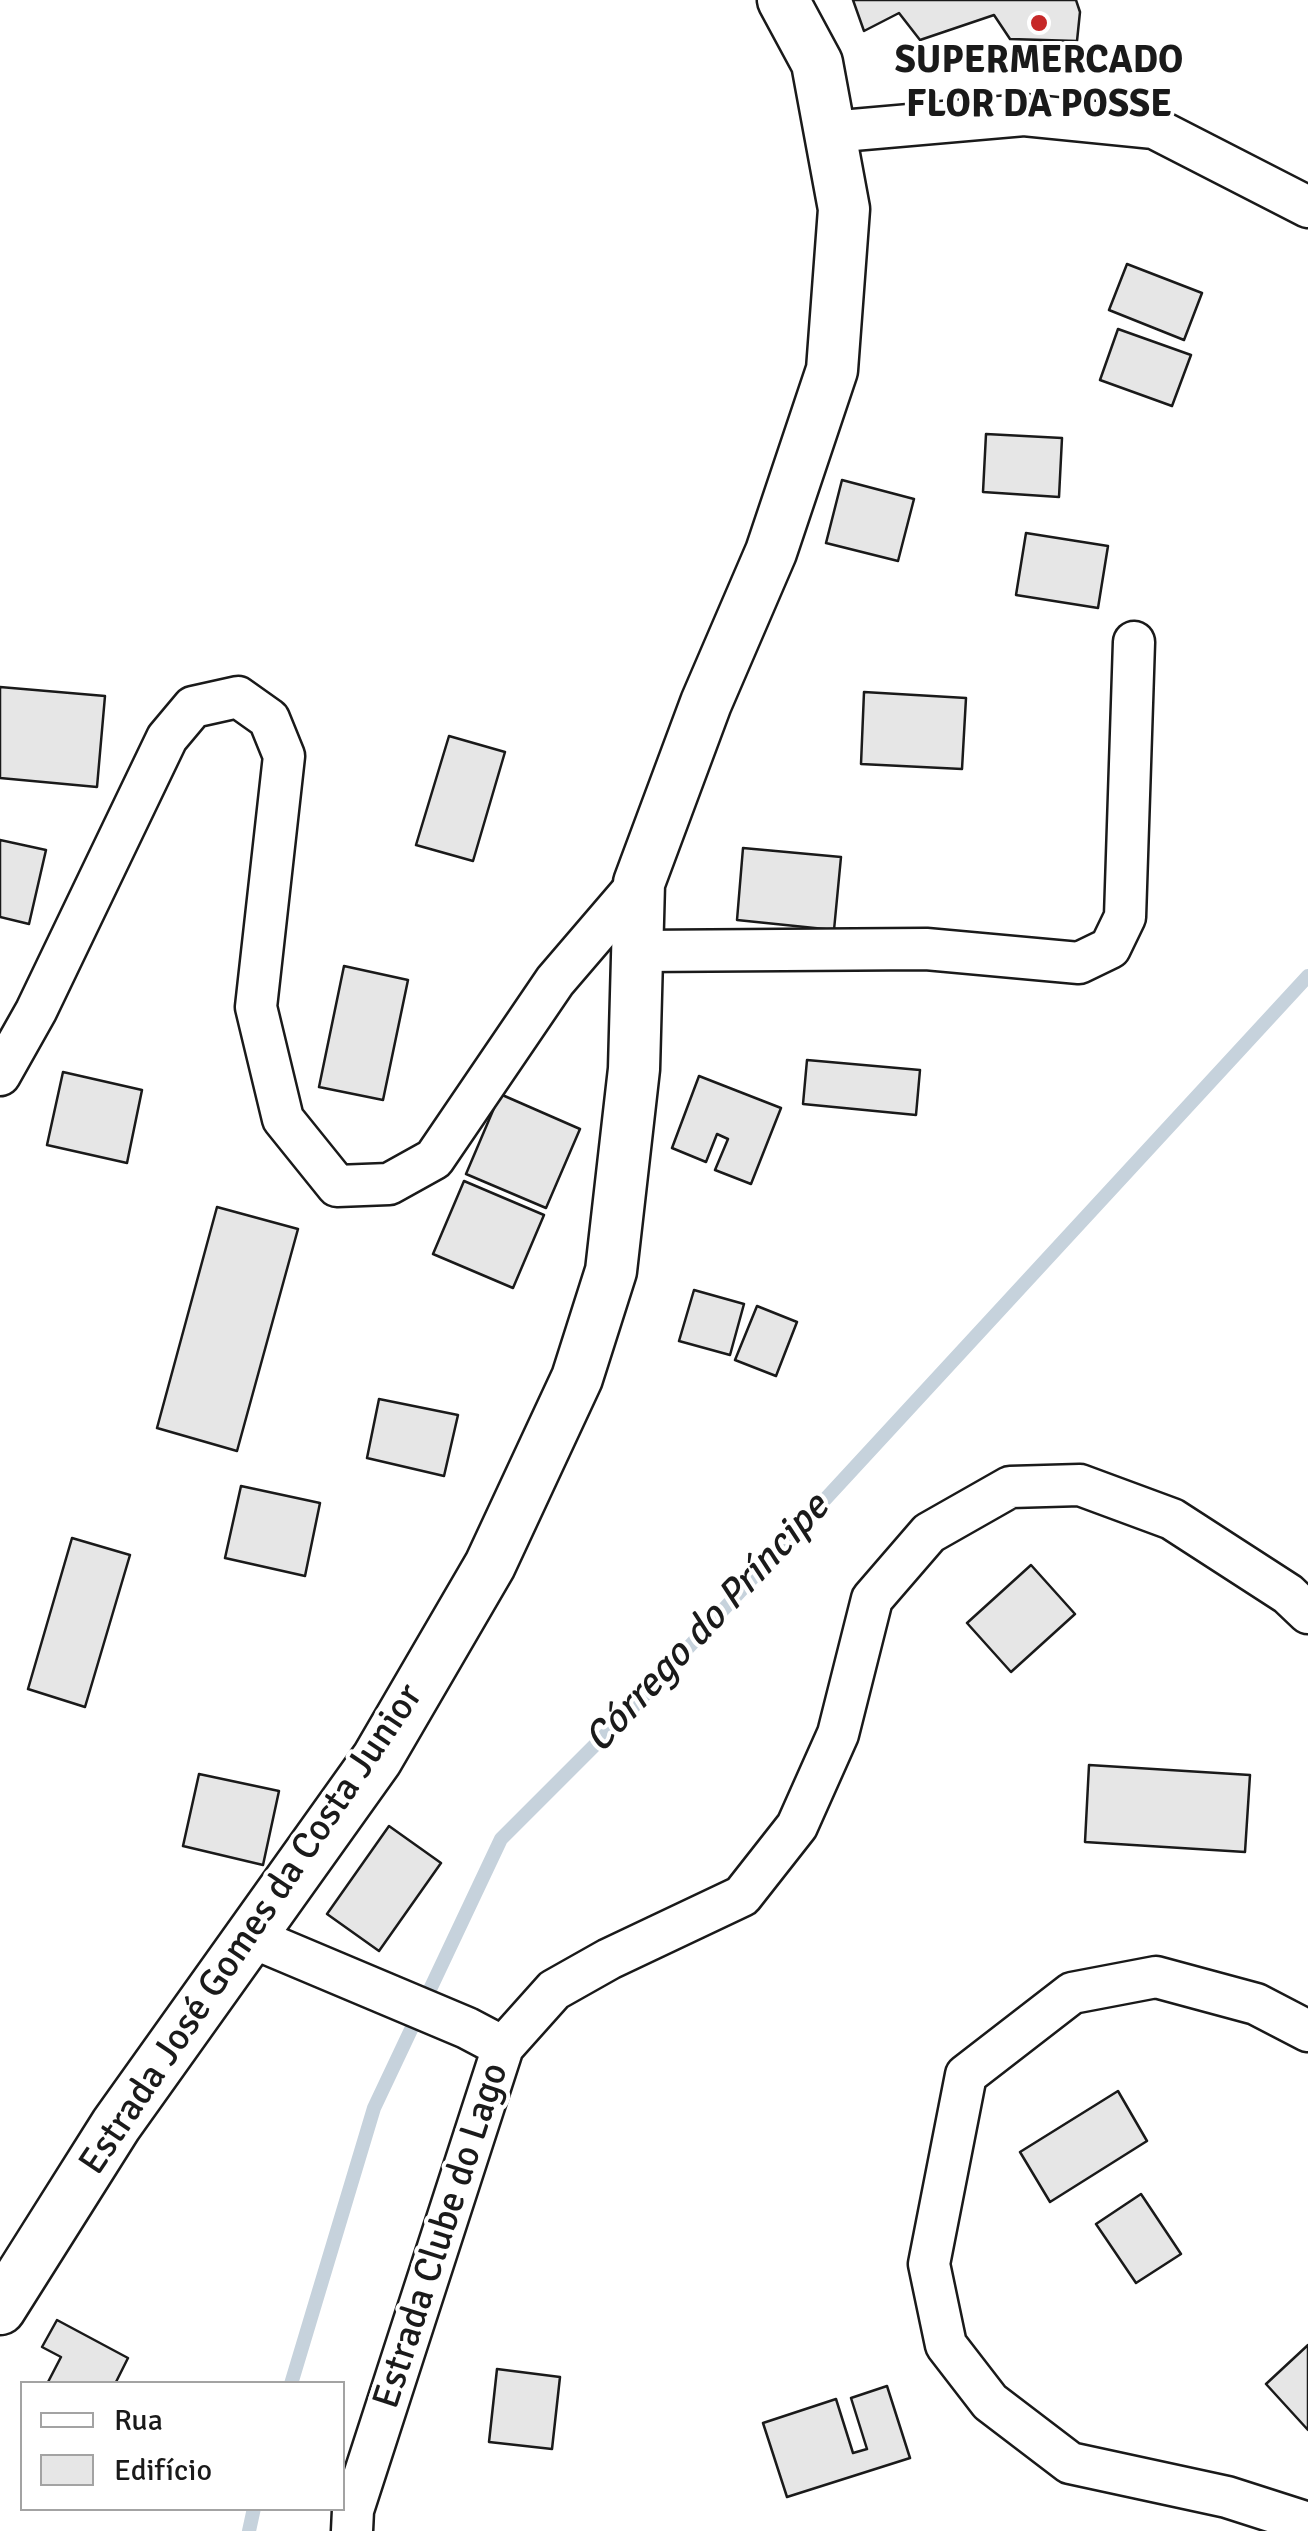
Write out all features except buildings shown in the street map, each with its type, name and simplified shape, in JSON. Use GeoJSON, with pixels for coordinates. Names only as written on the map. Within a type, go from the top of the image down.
{"type":"FeatureCollection","features":[{"type":"Feature","properties":{"kind":"street","name":"Estrada José Gomes da Costa Junior"},"geometry":{"type":"LineString","coordinates":[[0,2308],[116,2124],[377,1759],[490,1566],[577,1378],[611,1271],[634,1068],[639,884],[706,703],[771,552],[832,370],[844,209],[817,64],[783,0]]}},
{"type":"Feature","properties":{"kind":"street"},"geometry":{"type":"LineString","coordinates":[[830,132],[1024,115],[1154,128],[1308,207]]}},
{"type":"Feature","properties":{"kind":"street"},"geometry":{"type":"LineString","coordinates":[[639,952],[926,949],[1080,963],[1110,948],[1126,917],[1134,642]]}},
{"type":"Feature","properties":{"kind":"street"},"geometry":{"type":"LineString","coordinates":[[0,1075],[36,1011],[167,738],[193,707],[238,697],[269,719],[284,756],[256,1007],[283,1119],[337,1186],[390,1184],[434,1159],[555,981],[639,884]]}},
{"type":"Feature","properties":{"kind":"street","name":"Estrada Clube do Lago"},"geometry":{"type":"LineString","coordinates":[[352,2531],[354,2510],[503,2047],[554,1990],[609,1959],[742,1896],[798,1826],[838,1734],[872,1598],[929,1533],[1010,1488],[1080,1484],[1172,1519],[1288,1594],[1308,1613]]}},
{"type":"Feature","properties":{"kind":"street"},"geometry":{"type":"LineString","coordinates":[[251,1936],[382,1990],[503,2047]]}},
{"type":"Feature","properties":{"kind":"street"},"geometry":{"type":"LineString","coordinates":[[1308,2031],[1256,2004],[1156,1977],[1072,1992],[966,2075],[929,2264],[946,2344],[990,2402],[1070,2463],[1227,2497],[1308,2523]]}},
{"type":"Feature","properties":{"kind":"waterway","name":"Córrego do Príncipe"},"geometry":{"type":"LineString","coordinates":[[292,2381],[374,2108],[501,1839],[639,1701],[1308,976]]}},
{"type":"Feature","properties":{"kind":"waterway","name":"Córrego do Príncipe"},"geometry":{"type":"LineString","coordinates":[[249,2531],[253,2511]]}},
{"type":"Feature","properties":{"kind":"place","name":"SUPERMERCADO FLOR DA POSSE"},"geometry":{"type":"Point","coordinates":[1039,23]}}]}
